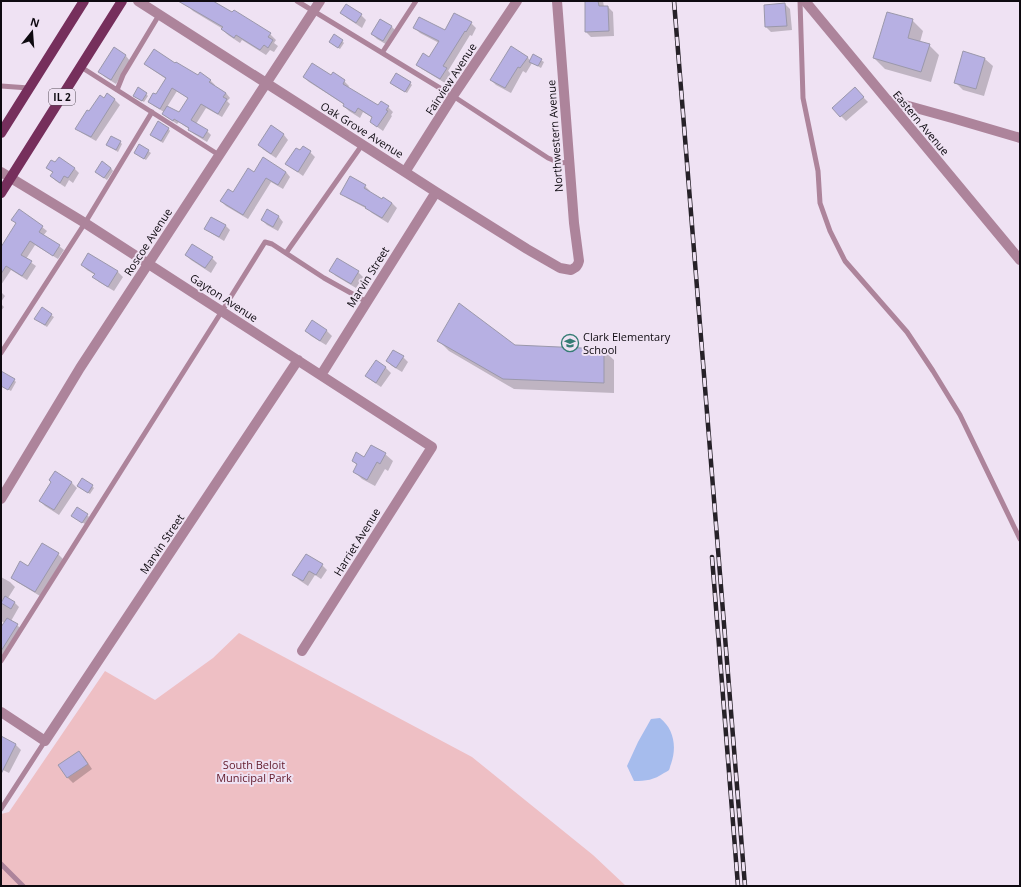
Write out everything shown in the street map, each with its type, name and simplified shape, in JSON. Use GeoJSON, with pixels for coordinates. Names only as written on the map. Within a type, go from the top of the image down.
{"type":"FeatureCollection","features":[{"type":"Feature","properties":{"kind":"main road"},"geometry":{"type":"LineString","coordinates":[[2,127],[29,88],[84,1]]}},
{"type":"Feature","properties":{"kind":"main road","name":"IL 2"},"geometry":{"type":"LineString","coordinates":[[1,192],[122,1]]}},
{"type":"Feature","properties":{"kind":"street","name":"Oak Grove Avenue"},"geometry":{"type":"LineString","coordinates":[[138,1],[527,249],[560,268],[570,270],[576,267]]}},
{"type":"Feature","properties":{"kind":"street","name":"Roscoe Avenue"},"geometry":{"type":"LineString","coordinates":[[1,499],[80,368],[320,1]]}},
{"type":"Feature","properties":{"kind":"street","name":"Fairview Avenue"},"geometry":{"type":"LineString","coordinates":[[405,172],[453,96],[517,1]]}},
{"type":"Feature","properties":{"kind":"street","name":"Northwestern Avenue"},"geometry":{"type":"LineString","coordinates":[[557,1],[574,222],[579,261],[576,267]]}},
{"type":"Feature","properties":{"kind":"street","name":"Eastern Avenue"},"geometry":{"type":"LineString","coordinates":[[805,1],[1020,260]]}},
{"type":"Feature","properties":{"kind":"street"},"geometry":{"type":"LineString","coordinates":[[887,100],[1020,138]]}},
{"type":"Feature","properties":{"kind":"street","name":"Gayton Avenue"},"geometry":{"type":"LineString","coordinates":[[1,172],[85,223],[432,447]]}},
{"type":"Feature","properties":{"kind":"street","name":"Marvin Street"},"geometry":{"type":"LineString","coordinates":[[321,375],[436,192]]}},
{"type":"Feature","properties":{"kind":"street","name":"Marvin Street"},"geometry":{"type":"LineString","coordinates":[[45,740],[298,360]]}},
{"type":"Feature","properties":{"kind":"street","name":"Harriet Avenue"},"geometry":{"type":"LineString","coordinates":[[302,651],[432,447]]}},
{"type":"Feature","properties":{"kind":"street"},"geometry":{"type":"LineString","coordinates":[[1,712],[45,740]]}},
{"type":"Feature","properties":{"kind":"lane"},"geometry":{"type":"LineString","coordinates":[[297,1],[453,96],[548,158],[560,163],[570,162]]}},
{"type":"Feature","properties":{"kind":"lane"},"geometry":{"type":"LineString","coordinates":[[382,53],[416,1]]}},
{"type":"Feature","properties":{"kind":"lane"},"geometry":{"type":"LineString","coordinates":[[800,1],[802,98],[818,171],[820,203],[830,231],[846,262],[907,332],[933,371],[960,415],[1020,539]]}},
{"type":"Feature","properties":{"kind":"lane"},"geometry":{"type":"LineString","coordinates":[[117,90],[123,75],[159,15]]}},
{"type":"Feature","properties":{"kind":"lane"},"geometry":{"type":"LineString","coordinates":[[80,67],[219,155]]}},
{"type":"Feature","properties":{"kind":"lane"},"geometry":{"type":"LineString","coordinates":[[1,86],[29,88]]}},
{"type":"Feature","properties":{"kind":"lane"},"geometry":{"type":"LineString","coordinates":[[1,353],[85,223],[152,112]]}},
{"type":"Feature","properties":{"kind":"lane"},"geometry":{"type":"LineString","coordinates":[[286,253],[362,145]]}},
{"type":"Feature","properties":{"kind":"lane"},"geometry":{"type":"LineString","coordinates":[[1,660],[265,242],[272,244],[324,278],[367,302]]}},
{"type":"Feature","properties":{"kind":"lane"},"geometry":{"type":"LineString","coordinates":[[1,810],[45,740]]}},
{"type":"Feature","properties":{"kind":"lane"},"geometry":{"type":"LineString","coordinates":[[1,864],[23,886]]}},
{"type":"Feature","properties":{"kind":"green space","name":"South Beloit Municipal Park"},"geometry":{"type":"Polygon","coordinates":[[[239,633],[472,757],[593,855],[626,886],[1,886],[1,814],[9,812],[105,671],[155,700],[213,658],[239,633]]]}},
{"type":"Feature","properties":{"kind":"water"},"geometry":{"type":"Polygon","coordinates":[[[660,718],[665,722],[673,739],[674,751],[669,769],[653,779],[634,781],[627,766],[651,719],[660,718]]]}},
{"type":"Feature","properties":{"kind":"building"},"geometry":{"type":"Polygon","coordinates":[[[178,1],[213,1],[232,12],[234,10],[271,33],[268,37],[273,40],[268,48],[264,45],[260,50],[236,35],[234,38],[221,29],[223,27],[178,1]]]}},
{"type":"Feature","properties":{"kind":"building"},"geometry":{"type":"Polygon","coordinates":[[[585,1],[598,1],[599,6],[608,6],[609,31],[585,32],[585,1]]]}},
{"type":"Feature","properties":{"kind":"building"},"geometry":{"type":"Polygon","coordinates":[[[785,3],[787,26],[765,27],[764,5],[785,3]]]}},
{"type":"Feature","properties":{"kind":"building"},"geometry":{"type":"Polygon","coordinates":[[[346,4],[362,14],[356,23],[340,13],[346,4]]]}},
{"type":"Feature","properties":{"kind":"building"},"geometry":{"type":"Polygon","coordinates":[[[887,12],[913,19],[908,38],[930,44],[921,72],[873,58],[887,12]]]}},
{"type":"Feature","properties":{"kind":"building"},"geometry":{"type":"Polygon","coordinates":[[[454,13],[472,22],[443,66],[447,68],[440,79],[416,65],[423,53],[429,57],[439,41],[413,28],[419,17],[445,30],[454,13]]]}},
{"type":"Feature","properties":{"kind":"building"},"geometry":{"type":"Polygon","coordinates":[[[380,19],[392,26],[383,41],[371,34],[380,19]]]}},
{"type":"Feature","properties":{"kind":"building"},"geometry":{"type":"Polygon","coordinates":[[[334,34],[343,40],[338,48],[329,42],[334,34]]]}},
{"type":"Feature","properties":{"kind":"building"},"geometry":{"type":"Polygon","coordinates":[[[511,46],[528,57],[520,68],[518,67],[505,88],[490,80],[511,46]]]}},
{"type":"Feature","properties":{"kind":"building"},"geometry":{"type":"Polygon","coordinates":[[[114,47],[126,55],[111,80],[98,72],[114,47]]]}},
{"type":"Feature","properties":{"kind":"building"},"geometry":{"type":"Polygon","coordinates":[[[154,49],[175,63],[176,62],[198,75],[200,72],[211,80],[209,82],[226,93],[223,97],[227,99],[218,114],[201,104],[191,120],[208,130],[203,138],[188,130],[189,128],[174,119],[173,121],[162,114],[167,106],[179,112],[188,98],[172,88],[160,109],[148,102],[153,93],[156,94],[166,78],[144,64],[154,49]]]}},
{"type":"Feature","properties":{"kind":"building"},"geometry":{"type":"Polygon","coordinates":[[[963,51],[985,58],[976,89],[954,83],[963,51]]]}},
{"type":"Feature","properties":{"kind":"building"},"geometry":{"type":"Polygon","coordinates":[[[533,54],[542,59],[538,66],[529,62],[533,54]]]}},
{"type":"Feature","properties":{"kind":"building"},"geometry":{"type":"Polygon","coordinates":[[[312,63],[331,75],[333,72],[345,80],[343,84],[378,105],[381,101],[389,106],[386,110],[388,111],[377,127],[370,122],[372,117],[358,108],[355,113],[303,77],[312,63]]]}},
{"type":"Feature","properties":{"kind":"building"},"geometry":{"type":"Polygon","coordinates":[[[396,73],[411,82],[405,92],[390,83],[396,73]]]}},
{"type":"Feature","properties":{"kind":"building"},"geometry":{"type":"Polygon","coordinates":[[[138,87],[147,93],[142,101],[133,96],[138,87]]]}},
{"type":"Feature","properties":{"kind":"building"},"geometry":{"type":"Polygon","coordinates":[[[855,87],[864,97],[840,117],[832,108],[855,87]]]}},
{"type":"Feature","properties":{"kind":"building"},"geometry":{"type":"Polygon","coordinates":[[[107,93],[115,99],[91,137],[75,129],[87,110],[89,111],[100,95],[104,98],[107,93]]]}},
{"type":"Feature","properties":{"kind":"building"},"geometry":{"type":"Polygon","coordinates":[[[158,121],[169,128],[161,141],[150,135],[158,121]]]}},
{"type":"Feature","properties":{"kind":"building"},"geometry":{"type":"Polygon","coordinates":[[[271,125],[284,134],[271,154],[258,145],[271,125]]]}},
{"type":"Feature","properties":{"kind":"building"},"geometry":{"type":"Polygon","coordinates":[[[111,136],[121,141],[116,150],[106,145],[111,136]]]}},
{"type":"Feature","properties":{"kind":"building"},"geometry":{"type":"Polygon","coordinates":[[[139,144],[149,150],[144,159],[134,153],[139,144]]]}},
{"type":"Feature","properties":{"kind":"building"},"geometry":{"type":"Polygon","coordinates":[[[303,146],[311,151],[298,172],[285,164],[296,148],[300,150],[303,146]]]}},
{"type":"Feature","properties":{"kind":"building"},"geometry":{"type":"Polygon","coordinates":[[[59,157],[75,168],[68,178],[64,176],[60,183],[50,176],[53,172],[46,168],[51,160],[55,162],[59,157]]]}},
{"type":"Feature","properties":{"kind":"building"},"geometry":{"type":"Polygon","coordinates":[[[263,157],[286,172],[278,185],[266,178],[243,215],[220,201],[228,189],[233,192],[248,168],[254,172],[263,157]]]}},
{"type":"Feature","properties":{"kind":"building"},"geometry":{"type":"Polygon","coordinates":[[[102,161],[111,168],[104,178],[95,172],[102,161]]]}},
{"type":"Feature","properties":{"kind":"building"},"geometry":{"type":"Polygon","coordinates":[[[350,176],[366,185],[364,188],[392,203],[382,218],[365,208],[366,207],[340,194],[350,176]]]}},
{"type":"Feature","properties":{"kind":"building"},"geometry":{"type":"Polygon","coordinates":[[[19,209],[43,226],[39,232],[60,245],[53,256],[30,241],[21,255],[32,261],[22,276],[6,266],[1,274],[1,247],[16,223],[11,220],[19,209]]]}},
{"type":"Feature","properties":{"kind":"building"},"geometry":{"type":"Polygon","coordinates":[[[267,209],[279,216],[273,227],[261,220],[267,209]]]}},
{"type":"Feature","properties":{"kind":"building"},"geometry":{"type":"Polygon","coordinates":[[[211,217],[226,225],[219,237],[204,229],[211,217]]]}},
{"type":"Feature","properties":{"kind":"building"},"geometry":{"type":"Polygon","coordinates":[[[192,244],[213,257],[205,268],[185,255],[192,244]]]}},
{"type":"Feature","properties":{"kind":"building"},"geometry":{"type":"Polygon","coordinates":[[[88,253],[118,271],[108,287],[92,277],[95,274],[81,265],[88,253]]]}},
{"type":"Feature","properties":{"kind":"building"},"geometry":{"type":"Polygon","coordinates":[[[337,258],[359,271],[351,284],[329,271],[337,258]]]}},
{"type":"Feature","properties":{"kind":"building"},"geometry":{"type":"Polygon","coordinates":[[[459,303],[515,345],[604,349],[604,383],[503,379],[437,341],[459,303]]]}},
{"type":"Feature","properties":{"kind":"building"},"geometry":{"type":"Polygon","coordinates":[[[42,307],[52,314],[45,325],[34,319],[42,307]]]}},
{"type":"Feature","properties":{"kind":"building"},"geometry":{"type":"Polygon","coordinates":[[[312,320],[327,330],[320,341],[305,331],[312,320]]]}},
{"type":"Feature","properties":{"kind":"building"},"geometry":{"type":"Polygon","coordinates":[[[393,350],[404,356],[396,368],[386,361],[393,350]]]}},
{"type":"Feature","properties":{"kind":"building"},"geometry":{"type":"Polygon","coordinates":[[[376,360],[386,367],[376,383],[365,376],[376,360]]]}},
{"type":"Feature","properties":{"kind":"building"},"geometry":{"type":"Polygon","coordinates":[[[1,371],[15,379],[8,390],[1,386],[1,371]]]}},
{"type":"Feature","properties":{"kind":"building"},"geometry":{"type":"Polygon","coordinates":[[[371,445],[386,453],[380,464],[377,462],[367,480],[353,472],[357,464],[352,461],[356,452],[364,457],[371,445]]]}},
{"type":"Feature","properties":{"kind":"building"},"geometry":{"type":"Polygon","coordinates":[[[55,471],[72,482],[54,510],[39,501],[51,482],[49,480],[55,471]]]}},
{"type":"Feature","properties":{"kind":"building"},"geometry":{"type":"Polygon","coordinates":[[[82,478],[93,485],[88,493],[77,486],[82,478]]]}},
{"type":"Feature","properties":{"kind":"building"},"geometry":{"type":"Polygon","coordinates":[[[77,507],[88,514],[82,523],[71,516],[77,507]]]}},
{"type":"Feature","properties":{"kind":"building"},"geometry":{"type":"Polygon","coordinates":[[[42,543],[59,553],[35,592],[11,578],[20,561],[28,566],[42,543]]]}},
{"type":"Feature","properties":{"kind":"building"},"geometry":{"type":"Polygon","coordinates":[[[306,554],[323,564],[316,575],[309,571],[303,581],[292,575],[306,554]]]}},
{"type":"Feature","properties":{"kind":"building"},"geometry":{"type":"Polygon","coordinates":[[[5,596],[15,602],[11,609],[1,603],[5,596]]]}},
{"type":"Feature","properties":{"kind":"building"},"geometry":{"type":"Polygon","coordinates":[[[7,618],[18,624],[1,651],[1,627],[7,618]]]}},
{"type":"Feature","properties":{"kind":"building"},"geometry":{"type":"Polygon","coordinates":[[[1,736],[16,744],[1,774],[1,736]]]}},
{"type":"Feature","properties":{"kind":"building"},"geometry":{"type":"Polygon","coordinates":[[[79,751],[88,764],[67,778],[58,765],[79,751]]]}},
{"type":"Feature","properties":{"kind":"railway"},"geometry":{"type":"LineString","coordinates":[[674,1],[745,886]]}},
{"type":"Feature","properties":{"kind":"railway"},"geometry":{"type":"LineString","coordinates":[[712,557],[738,886]]}},
{"type":"Feature","properties":{"kind":"place","name":"Clark Elementary School"},"geometry":{"type":"Point","coordinates":[570,343]}}]}
